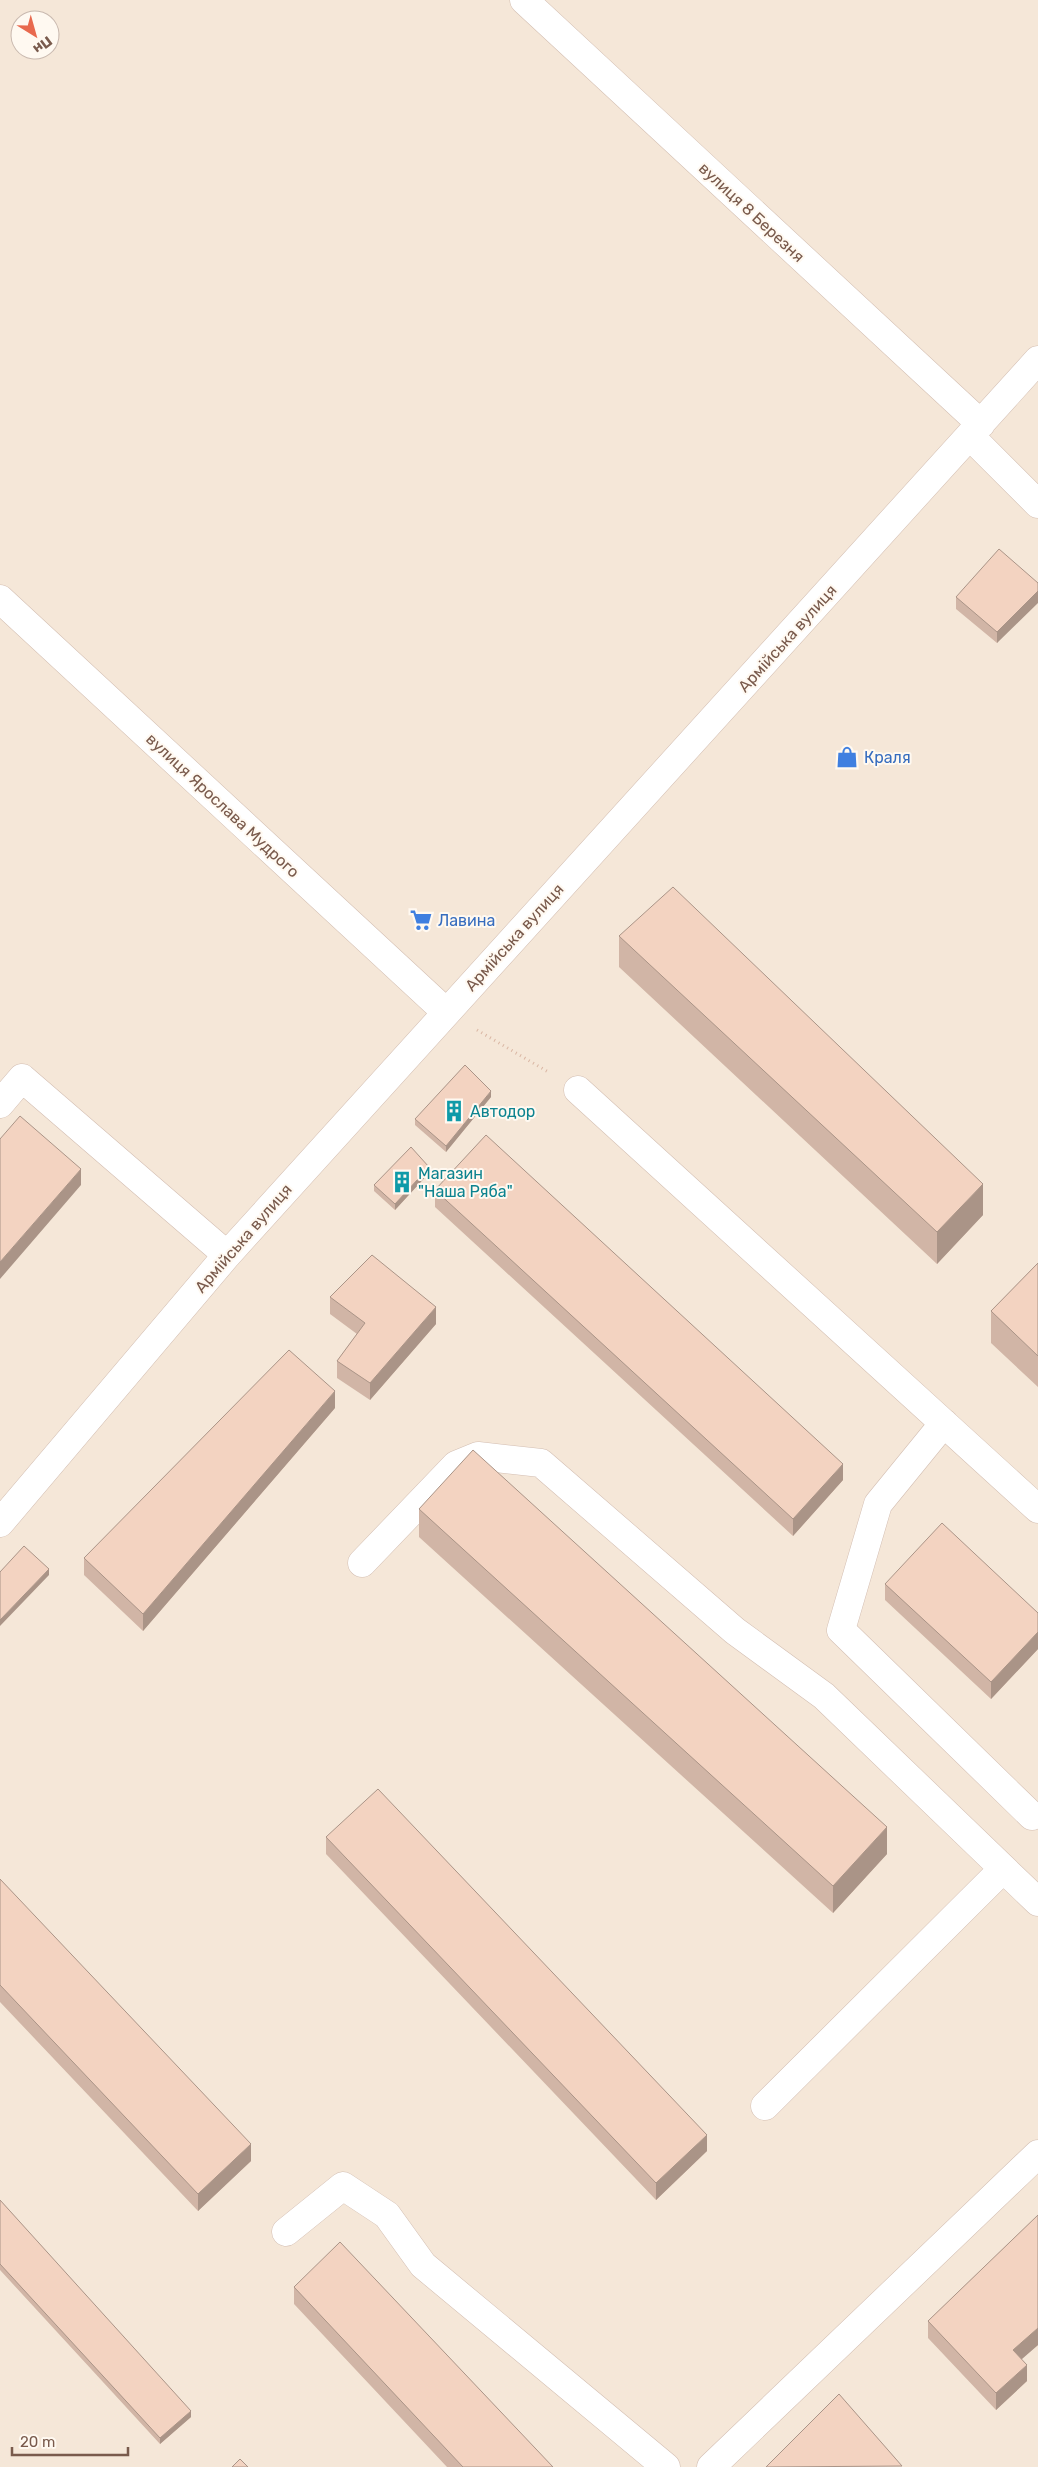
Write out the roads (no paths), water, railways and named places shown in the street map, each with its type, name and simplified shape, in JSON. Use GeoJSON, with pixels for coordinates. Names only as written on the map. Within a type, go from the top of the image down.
{"type":"FeatureCollection","features":[{"type":"Feature","properties":{"kind":"street","name":"вулиця 8 Березня"},"geometry":{"type":"LineString","coordinates":[[524,0],[975,430],[1038,504]]}},
{"type":"Feature","properties":{"kind":"street","name":"Армійська вулиця"},"geometry":{"type":"LineString","coordinates":[[0,1523],[227,1255],[1038,360]]}},
{"type":"Feature","properties":{"kind":"street","name":"вулиця Ярослава Мудрого"},"geometry":{"type":"LineString","coordinates":[[0,599],[446,1012]]}},
{"type":"Feature","properties":{"kind":"street"},"geometry":{"type":"LineString","coordinates":[[0,1104],[22,1078],[227,1255]]}},
{"type":"Feature","properties":{"kind":"street"},"geometry":{"type":"LineString","coordinates":[[578,1090],[1038,1509]]}},
{"type":"Feature","properties":{"kind":"street"},"geometry":{"type":"LineString","coordinates":[[944,1423],[878,1504],[841,1630],[1032,1816]]}},
{"type":"Feature","properties":{"kind":"street"},"geometry":{"type":"LineString","coordinates":[[362,1563],[456,1465],[478,1456],[541,1463],[735,1631],[824,1696],[1038,1902]]}},
{"type":"Feature","properties":{"kind":"street"},"geometry":{"type":"LineString","coordinates":[[765,2106],[1003,1869]]}},
{"type":"Feature","properties":{"kind":"street"},"geometry":{"type":"LineString","coordinates":[[711,2467],[1038,2154]]}},
{"type":"Feature","properties":{"kind":"street"},"geometry":{"type":"LineString","coordinates":[[286,2232],[343,2186],[387,2215],[423,2265],[666,2467]]}},
{"type":"Feature","properties":{"kind":"place","name":"Краля"},"geometry":{"type":"Point","coordinates":[847,757]}},
{"type":"Feature","properties":{"kind":"place","name":"Лавина"},"geometry":{"type":"Point","coordinates":[421,920]}},
{"type":"Feature","properties":{"kind":"place","name":"Автодор"},"geometry":{"type":"Point","coordinates":[454,1111]}},
{"type":"Feature","properties":{"kind":"place","name":"Магазин \"Наша Ряба\""},"geometry":{"type":"Point","coordinates":[402,1182]}}]}
